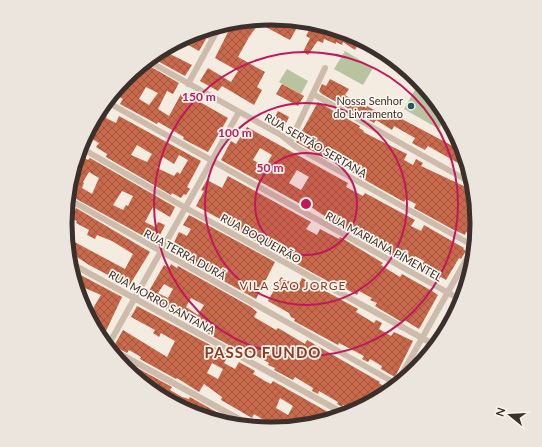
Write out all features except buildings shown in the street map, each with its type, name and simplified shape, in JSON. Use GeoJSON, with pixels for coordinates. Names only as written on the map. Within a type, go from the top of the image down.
{"type":"FeatureCollection","features":[{"type":"Feature","properties":{"kind":"street"},"geometry":{"type":"LineString","coordinates":[[188,84],[215,33]]}},
{"type":"Feature","properties":{"kind":"street"},"geometry":{"type":"LineString","coordinates":[[208,36],[213,38]]}},
{"type":"Feature","properties":{"kind":"street","name":"RUA SERTÃO SERTANA"},"geometry":{"type":"LineString","coordinates":[[153,64],[468,243]]}},
{"type":"Feature","properties":{"kind":"street"},"geometry":{"type":"LineString","coordinates":[[290,142],[325,68]]}},
{"type":"Feature","properties":{"kind":"street"},"geometry":{"type":"LineString","coordinates":[[313,94],[465,179]]}},
{"type":"Feature","properties":{"kind":"street","name":"RUA MARIANA PÍMENTEL"},"geometry":{"type":"LineString","coordinates":[[112,105],[210,161],[455,296]]}},
{"type":"Feature","properties":{"kind":"street"},"geometry":{"type":"LineString","coordinates":[[111,340],[238,112]]}},
{"type":"Feature","properties":{"kind":"street","name":"RUA BOQUEIRÃO"},"geometry":{"type":"LineString","coordinates":[[87,151],[184,208],[430,342]]}},
{"type":"Feature","properties":{"kind":"street","name":"RUA TERRA DURÃ"},"geometry":{"type":"LineString","coordinates":[[74,202],[392,381]]}},
{"type":"Feature","properties":{"kind":"street"},"geometry":{"type":"LineString","coordinates":[[403,372],[466,259]]}},
{"type":"Feature","properties":{"kind":"street","name":"RUA MORRO SANTANA"},"geometry":{"type":"LineString","coordinates":[[77,267],[338,410]]}},
{"type":"Feature","properties":{"kind":"street"},"geometry":{"type":"LineString","coordinates":[[124,356],[239,419]]}},
{"type":"Feature","properties":{"kind":"green space"},"geometry":{"type":"Polygon","coordinates":[[[345,51],[373,68],[363,85],[334,69],[345,51]]]}},
{"type":"Feature","properties":{"kind":"green space"},"geometry":{"type":"Polygon","coordinates":[[[287,69],[308,81],[301,94],[279,82],[287,69]]]}},
{"type":"Feature","properties":{"kind":"green space"},"geometry":{"type":"Polygon","coordinates":[[[416,88],[442,123],[439,129],[404,109],[416,88]]]}},
{"type":"Feature","properties":{"kind":"place","name":"Nossa Senhor do Livramento"},"geometry":{"type":"Point","coordinates":[411,106]}},
{"type":"Feature","properties":{"kind":"district","name":"VILA SÃO JORGE"},"geometry":{"type":"Point","coordinates":[293,285]}},
{"type":"Feature","properties":{"kind":"district","name":"PASSO FUNDO"},"geometry":{"type":"Point","coordinates":[263,352]}}]}
